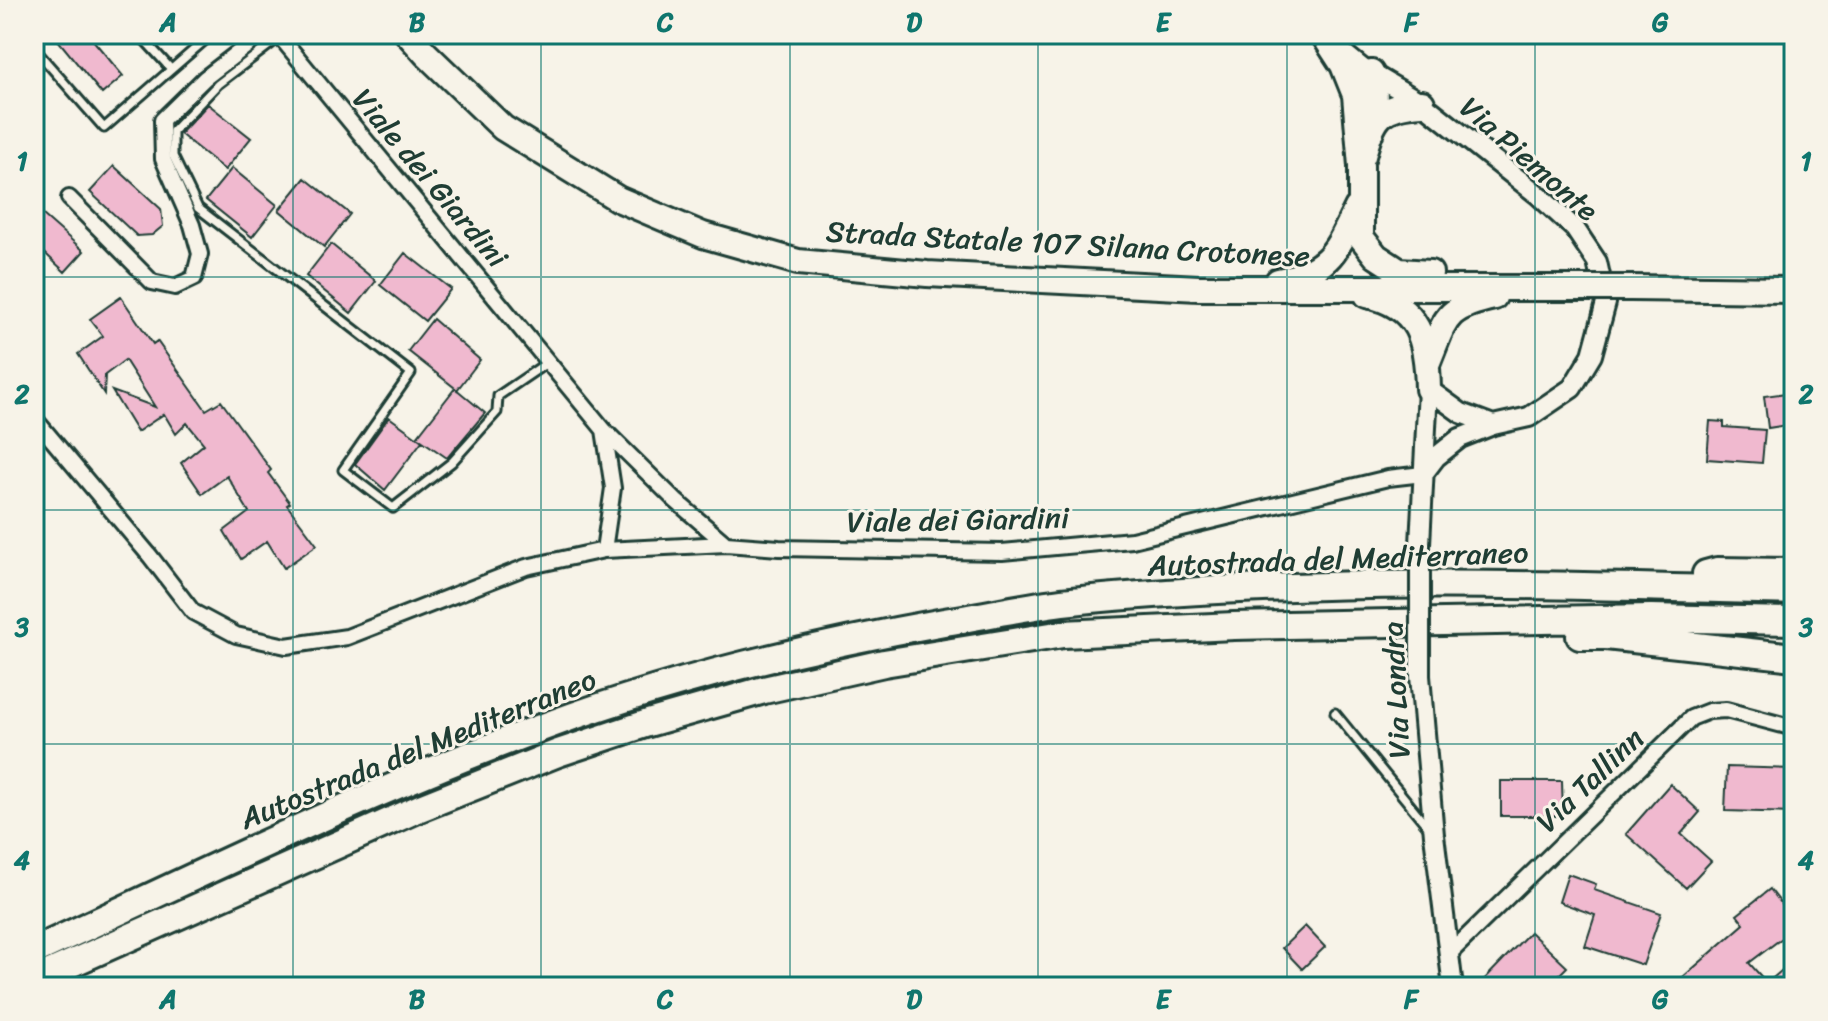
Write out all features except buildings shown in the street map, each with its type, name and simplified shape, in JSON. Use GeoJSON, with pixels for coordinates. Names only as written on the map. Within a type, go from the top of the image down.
{"type":"FeatureCollection","features":[{"type":"Feature","properties":{"kind":"highway","name":"Strada Statale 107 Silana Crotonese"},"geometry":{"type":"LineString","coordinates":[[408,34],[503,128],[618,199],[703,235],[798,262],[927,274],[1199,288],[1543,286],[1794,290]]}},
{"type":"Feature","properties":{"kind":"highway"},"geometry":{"type":"LineString","coordinates":[[1323,34],[1343,65],[1355,95],[1361,166],[1361,237],[1376,256],[1399,271],[1522,278],[1543,286]]}},
{"type":"Feature","properties":{"kind":"highway"},"geometry":{"type":"LineString","coordinates":[[1355,95],[1361,81],[1371,73],[1376,100],[1361,166]]}},
{"type":"Feature","properties":{"kind":"highway"},"geometry":{"type":"LineString","coordinates":[[1370,131],[1383,111],[1401,104],[1422,103]]}},
{"type":"Feature","properties":{"kind":"highway"},"geometry":{"type":"LineString","coordinates":[[1199,288],[1281,281],[1312,272],[1332,257],[1360,202]]}},
{"type":"Feature","properties":{"kind":"highway"},"geometry":{"type":"LineString","coordinates":[[1428,362],[1445,319],[1466,303],[1576,288]]}},
{"type":"Feature","properties":{"kind":"highway"},"geometry":{"type":"LineString","coordinates":[[1293,289],[1390,300],[1406,312],[1421,332],[1428,362],[1428,389]]}},
{"type":"Feature","properties":{"kind":"highway"},"geometry":{"type":"LineString","coordinates":[[1649,587],[1717,571],[1794,572]]}},
{"type":"Feature","properties":{"kind":"highway","name":"Autostrada del Mediterraneo"},"geometry":{"type":"LineString","coordinates":[[34,980],[77,945],[349,808],[547,725],[638,695],[757,662],[876,634],[1056,603],[1185,591],[1315,585],[1794,591]]}},
{"type":"Feature","properties":{"kind":"highway","name":"Autostrada del Mediterraneo"},"geometry":{"type":"LineString","coordinates":[[34,951],[77,945],[558,753],[764,690],[884,663],[1063,634],[1234,626],[1651,618],[1794,621]]}},
{"type":"Feature","properties":{"kind":"highway"},"geometry":{"type":"LineString","coordinates":[[1234,626],[1286,638],[1606,636],[1794,657]]}},
{"type":"Feature","properties":{"kind":"street"},"geometry":{"type":"LineString","coordinates":[[69,198],[152,282],[175,287],[194,278],[200,254],[192,225],[163,159],[162,120],[205,78],[262,34]]}},
{"type":"Feature","properties":{"kind":"street","name":"Via Piemonte"},"geometry":{"type":"LineString","coordinates":[[1323,34],[1371,73],[1422,103],[1537,194],[1575,229],[1597,262],[1606,303],[1592,355],[1572,388],[1529,417],[1493,425],[1460,438],[1436,457],[1423,474]]}},
{"type":"Feature","properties":{"kind":"street","name":"Viale dei Giardini"},"geometry":{"type":"LineString","coordinates":[[279,35],[604,430],[676,501],[726,544]]}},
{"type":"Feature","properties":{"kind":"street"},"geometry":{"type":"LineString","coordinates":[[1428,389],[1461,413],[1493,425]]}},
{"type":"Feature","properties":{"kind":"street","name":"Via Londra"},"geometry":{"type":"LineString","coordinates":[[1428,389],[1420,544],[1420,676],[1434,835],[1453,987]]}},
{"type":"Feature","properties":{"kind":"street"},"geometry":{"type":"LineString","coordinates":[[1426,424],[1461,413]]}},
{"type":"Feature","properties":{"kind":"street","name":"Viale dei Giardini"},"geometry":{"type":"LineString","coordinates":[[34,418],[193,612],[236,635],[286,646],[347,637],[526,567],[604,550],[726,544],[779,548],[1002,552],[1132,540],[1388,478],[1423,474]]}},
{"type":"Feature","properties":{"kind":"street"},"geometry":{"type":"LineString","coordinates":[[1426,424],[1460,438]]}},
{"type":"Feature","properties":{"kind":"street"},"geometry":{"type":"LineString","coordinates":[[604,430],[613,488],[604,550]]}},
{"type":"Feature","properties":{"kind":"street","name":"Via Tallinn"},"geometry":{"type":"LineString","coordinates":[[1449,954],[1691,718],[1709,711],[1726,710],[1794,728]]}},
{"type":"Feature","properties":{"kind":"lane"},"geometry":{"type":"LineString","coordinates":[[139,34],[171,69]]}},
{"type":"Feature","properties":{"kind":"lane"},"geometry":{"type":"LineString","coordinates":[[34,48],[104,128],[212,34]]}},
{"type":"Feature","properties":{"kind":"lane"},"geometry":{"type":"LineString","coordinates":[[279,35],[218,84],[173,131],[173,156],[198,208],[411,373],[343,470],[393,508],[452,462],[497,412],[498,396],[548,362]]}},
{"type":"Feature","properties":{"kind":"lane"},"geometry":{"type":"LineString","coordinates":[[1335,713],[1434,835]]}}]}
